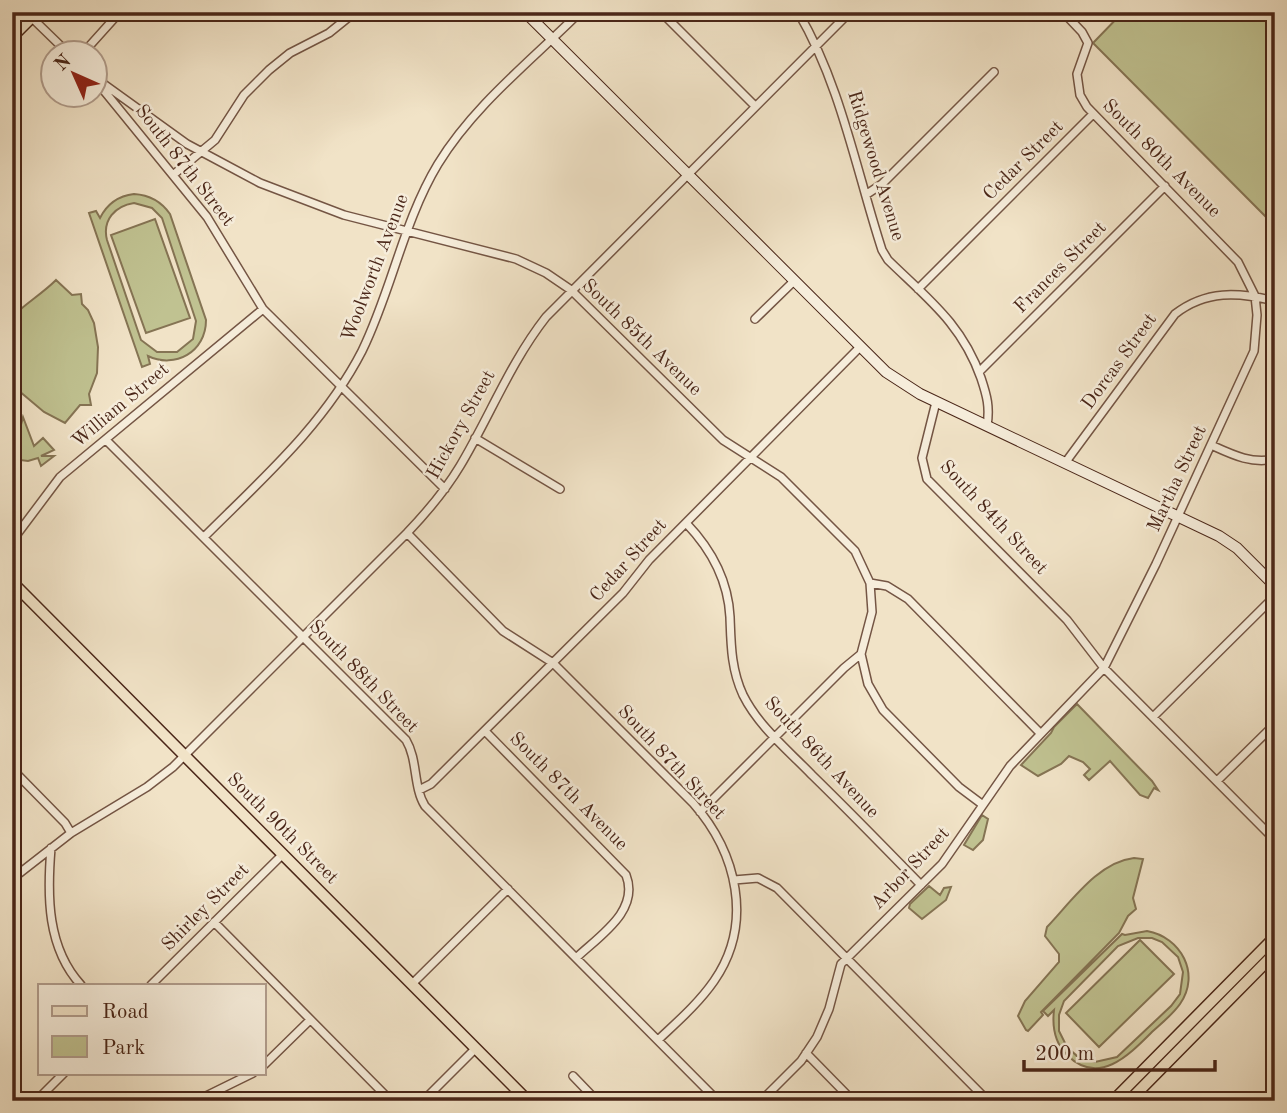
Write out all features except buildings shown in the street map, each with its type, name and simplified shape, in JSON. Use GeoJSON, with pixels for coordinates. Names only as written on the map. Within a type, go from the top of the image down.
{"type":"FeatureCollection","features":[{"type":"Feature","properties":{"kind":"main road"},"geometry":{"type":"LineString","coordinates":[[525,12],[859,348],[897,381],[936,402],[1178,515],[1228,542],[1275,586]]}},
{"type":"Feature","properties":{"kind":"main road"},"geometry":{"type":"LineString","coordinates":[[12,37],[34,15]]}},
{"type":"Feature","properties":{"kind":"main road","name":"South 90th Street"},"geometry":{"type":"LineString","coordinates":[[12,582],[528,1101]]}},
{"type":"Feature","properties":{"kind":"main road"},"geometry":{"type":"LineString","coordinates":[[1113,1101],[1275,937]]}},
{"type":"Feature","properties":{"kind":"main road"},"geometry":{"type":"LineString","coordinates":[[1129,1101],[1275,953]]}},
{"type":"Feature","properties":{"kind":"street"},"geometry":{"type":"LineString","coordinates":[[97,38],[120,12]]}},
{"type":"Feature","properties":{"kind":"street"},"geometry":{"type":"LineString","coordinates":[[173,176],[219,134],[244,95],[269,70],[290,53],[330,33],[355,12]]}},
{"type":"Feature","properties":{"kind":"street","name":"Woolworth Avenue"},"geometry":{"type":"LineString","coordinates":[[204,537],[302,439],[342,385],[377,317],[406,231],[426,186],[454,140],[484,106],[580,12]]}},
{"type":"Feature","properties":{"kind":"street"},"geometry":{"type":"LineString","coordinates":[[661,12],[755,106]]}},
{"type":"Feature","properties":{"kind":"street","name":"Ridgewood Avenue"},"geometry":{"type":"LineString","coordinates":[[797,12],[816,46],[867,194],[882,250],[888,260],[959,332],[979,372],[990,405],[987,426]]}},
{"type":"Feature","properties":{"kind":"street","name":"Hickory Street"},"geometry":{"type":"LineString","coordinates":[[12,879],[71,833],[147,787],[184,756],[407,533],[445,488],[527,342],[546,317],[850,12]]}},
{"type":"Feature","properties":{"kind":"street","name":"South 80th Avenue"},"geometry":{"type":"LineString","coordinates":[[1063,12],[1083,32],[1088,43],[1079,67],[1077,81],[1080,95],[1093,114],[1234,256],[1255,296]]}},
{"type":"Feature","properties":{"kind":"street"},"geometry":{"type":"LineString","coordinates":[[34,15],[55,38]]}},
{"type":"Feature","properties":{"kind":"street"},"geometry":{"type":"LineString","coordinates":[[867,194],[882,184],[994,72]]}},
{"type":"Feature","properties":{"kind":"street","name":"South 85th Avenue"},"geometry":{"type":"LineString","coordinates":[[108,88],[160,127],[251,179],[352,217],[516,259],[546,272],[571,290],[723,440],[782,477],[847,542],[861,562],[870,583]]}},
{"type":"Feature","properties":{"kind":"street","name":"South 87th Street"},"geometry":{"type":"LineString","coordinates":[[108,95],[214,228],[263,309],[445,488]]}},
{"type":"Feature","properties":{"kind":"street","name":"Cedar Street"},"geometry":{"type":"LineString","coordinates":[[918,289],[1093,114]]}},
{"type":"Feature","properties":{"kind":"street","name":"Frances Street"},"geometry":{"type":"LineString","coordinates":[[979,372],[1165,186]]}},
{"type":"Feature","properties":{"kind":"street"},"geometry":{"type":"LineString","coordinates":[[755,319],[793,282]]}},
{"type":"Feature","properties":{"kind":"street","name":"Dorcas Street"},"geometry":{"type":"LineString","coordinates":[[1065,463],[1174,314],[1192,302],[1211,296],[1255,296]]}},
{"type":"Feature","properties":{"kind":"street"},"geometry":{"type":"LineString","coordinates":[[1255,296],[1275,301]]}},
{"type":"Feature","properties":{"kind":"street","name":"Martha Street"},"geometry":{"type":"LineString","coordinates":[[1104,668],[1254,351],[1257,315],[1255,296]]}},
{"type":"Feature","properties":{"kind":"street","name":"William Street"},"geometry":{"type":"LineString","coordinates":[[12,541],[57,480],[263,309]]}},
{"type":"Feature","properties":{"kind":"street","name":"Cedar Street"},"geometry":{"type":"LineString","coordinates":[[419,790],[431,784],[623,593],[649,559],[859,348]]}},
{"type":"Feature","properties":{"kind":"street","name":"South 84th Street"},"geometry":{"type":"LineString","coordinates":[[936,402],[922,458],[927,479],[1075,629],[1104,668],[1275,839]]}},
{"type":"Feature","properties":{"kind":"street"},"geometry":{"type":"LineString","coordinates":[[475,438],[560,489]]}},
{"type":"Feature","properties":{"kind":"street","name":"South 88th Street"},"geometry":{"type":"LineString","coordinates":[[106,440],[406,740],[411,749],[425,806],[718,1101]]}},
{"type":"Feature","properties":{"kind":"street"},"geometry":{"type":"LineString","coordinates":[[1211,445],[1244,459],[1275,459]]}},
{"type":"Feature","properties":{"kind":"street","name":"South 86th Avenue"},"geometry":{"type":"LineString","coordinates":[[686,523],[706,546],[720,571],[729,602],[731,652],[736,678],[752,710],[774,737],[921,885]]}},
{"type":"Feature","properties":{"kind":"street","name":"South 87th Street"},"geometry":{"type":"LineString","coordinates":[[407,533],[503,631],[553,663],[700,812],[722,844],[734,880],[736,900],[735,922],[723,965],[702,996],[658,1040]]}},
{"type":"Feature","properties":{"kind":"street"},"geometry":{"type":"LineString","coordinates":[[982,805],[959,787],[883,710],[868,684],[861,654],[872,612],[870,583],[887,586],[908,599],[1040,733]]}},
{"type":"Feature","properties":{"kind":"street"},"geometry":{"type":"LineString","coordinates":[[1153,718],[1275,596]]}},
{"type":"Feature","properties":{"kind":"street"},"geometry":{"type":"LineString","coordinates":[[700,812],[861,654]]}},
{"type":"Feature","properties":{"kind":"street","name":"Arbor Street"},"geometry":{"type":"LineString","coordinates":[[761,1101],[806,1053],[825,1021],[839,969],[846,959],[954,850],[1010,766],[1104,668]]}},
{"type":"Feature","properties":{"kind":"street"},"geometry":{"type":"LineString","coordinates":[[1217,781],[1275,724]]}},
{"type":"Feature","properties":{"kind":"street","name":"South 87th Avenue"},"geometry":{"type":"LineString","coordinates":[[485,731],[622,869],[629,881],[630,893],[620,916],[576,958]]}},
{"type":"Feature","properties":{"kind":"street"},"geometry":{"type":"LineString","coordinates":[[12,769],[65,823],[71,833]]}},
{"type":"Feature","properties":{"kind":"street"},"geometry":{"type":"LineString","coordinates":[[51,848],[49,886],[53,930],[66,966],[80,984]]}},
{"type":"Feature","properties":{"kind":"street","name":"Shirley Street"},"geometry":{"type":"LineString","coordinates":[[152,984],[283,854]]}},
{"type":"Feature","properties":{"kind":"street"},"geometry":{"type":"LineString","coordinates":[[734,880],[754,877],[771,883],[988,1101]]}},
{"type":"Feature","properties":{"kind":"street"},"geometry":{"type":"LineString","coordinates":[[412,984],[508,889]]}},
{"type":"Feature","properties":{"kind":"street"},"geometry":{"type":"LineString","coordinates":[[214,922],[391,1101]]}},
{"type":"Feature","properties":{"kind":"street"},"geometry":{"type":"LineString","coordinates":[[266,1063],[310,1020]]}},
{"type":"Feature","properties":{"kind":"street"},"geometry":{"type":"LineString","coordinates":[[423,1101],[476,1048]]}},
{"type":"Feature","properties":{"kind":"street"},"geometry":{"type":"LineString","coordinates":[[806,1053],[853,1101]]}},
{"type":"Feature","properties":{"kind":"street"},"geometry":{"type":"LineString","coordinates":[[36,1101],[63,1074]]}},
{"type":"Feature","properties":{"kind":"street"},"geometry":{"type":"LineString","coordinates":[[196,1101],[251,1074]]}},
{"type":"Feature","properties":{"kind":"street"},"geometry":{"type":"LineString","coordinates":[[573,1076],[598,1101],[608,1101]]}},
{"type":"Feature","properties":{"kind":"green space"},"geometry":{"type":"Polygon","coordinates":[[[1123,12],[1275,12],[1275,226],[1093,43],[1123,12]]]}},
{"type":"Feature","properties":{"kind":"green space"},"geometry":{"type":"Polygon","coordinates":[[[134,194],[159,202],[170,214],[206,320],[201,341],[187,355],[168,360],[148,356],[150,364],[142,367],[89,213],[96,211],[100,218],[113,202],[134,194]],[[134,203],[121,207],[108,220],[107,240],[141,340],[157,352],[177,352],[193,339],[196,321],[162,218],[152,208],[134,203]]]}},
{"type":"Feature","properties":{"kind":"green space"},"geometry":{"type":"Polygon","coordinates":[[[155,219],[190,318],[146,333],[111,235],[155,219]]]}},
{"type":"Feature","properties":{"kind":"green space"},"geometry":{"type":"Polygon","coordinates":[[[56,280],[72,295],[81,294],[82,304],[94,323],[98,347],[97,373],[89,394],[91,405],[80,405],[65,423],[44,412],[12,385],[12,317],[56,280]]]}},
{"type":"Feature","properties":{"kind":"green space"},"geometry":{"type":"Polygon","coordinates":[[[23,417],[34,446],[43,438],[54,450],[41,456],[54,456],[41,466],[38,458],[28,461],[12,459],[23,417]]]}},
{"type":"Feature","properties":{"kind":"green space"},"geometry":{"type":"Polygon","coordinates":[[[1077,704],[1158,790],[1154,788],[1148,798],[1140,795],[1110,761],[1089,780],[1084,775],[1090,769],[1083,762],[1069,756],[1061,764],[1038,776],[1021,765],[1077,704]]]}},
{"type":"Feature","properties":{"kind":"green space"},"geometry":{"type":"Polygon","coordinates":[[[982,815],[988,819],[983,840],[973,850],[964,845],[982,815]]]}},
{"type":"Feature","properties":{"kind":"green space"},"geometry":{"type":"Polygon","coordinates":[[[1143,859],[1133,898],[1136,909],[1128,916],[1119,933],[1041,1012],[1043,1015],[1028,1031],[1026,1030],[1018,1016],[1025,1001],[1059,962],[1059,954],[1045,936],[1047,927],[1097,875],[1121,861],[1143,859]]]}},
{"type":"Feature","properties":{"kind":"green space"},"geometry":{"type":"Polygon","coordinates":[[[929,886],[940,895],[944,888],[951,887],[946,900],[922,919],[909,908],[929,886]]]}},
{"type":"Feature","properties":{"kind":"green space"},"geometry":{"type":"Polygon","coordinates":[[[1147,931],[1159,935],[1178,949],[1188,969],[1186,992],[1171,1015],[1124,1057],[1102,1068],[1091,1068],[1079,1064],[1067,1055],[1055,1034],[1054,1010],[1048,1016],[1043,1011],[1122,934],[1147,931]],[[1138,938],[1118,946],[1064,1001],[1059,1015],[1059,1031],[1067,1047],[1077,1056],[1095,1062],[1117,1057],[1171,1006],[1180,994],[1183,972],[1178,957],[1162,942],[1152,938],[1138,938]]]}},
{"type":"Feature","properties":{"kind":"green space"},"geometry":{"type":"Polygon","coordinates":[[[1140,940],[1174,974],[1099,1047],[1066,1013],[1140,940]]]}}]}
